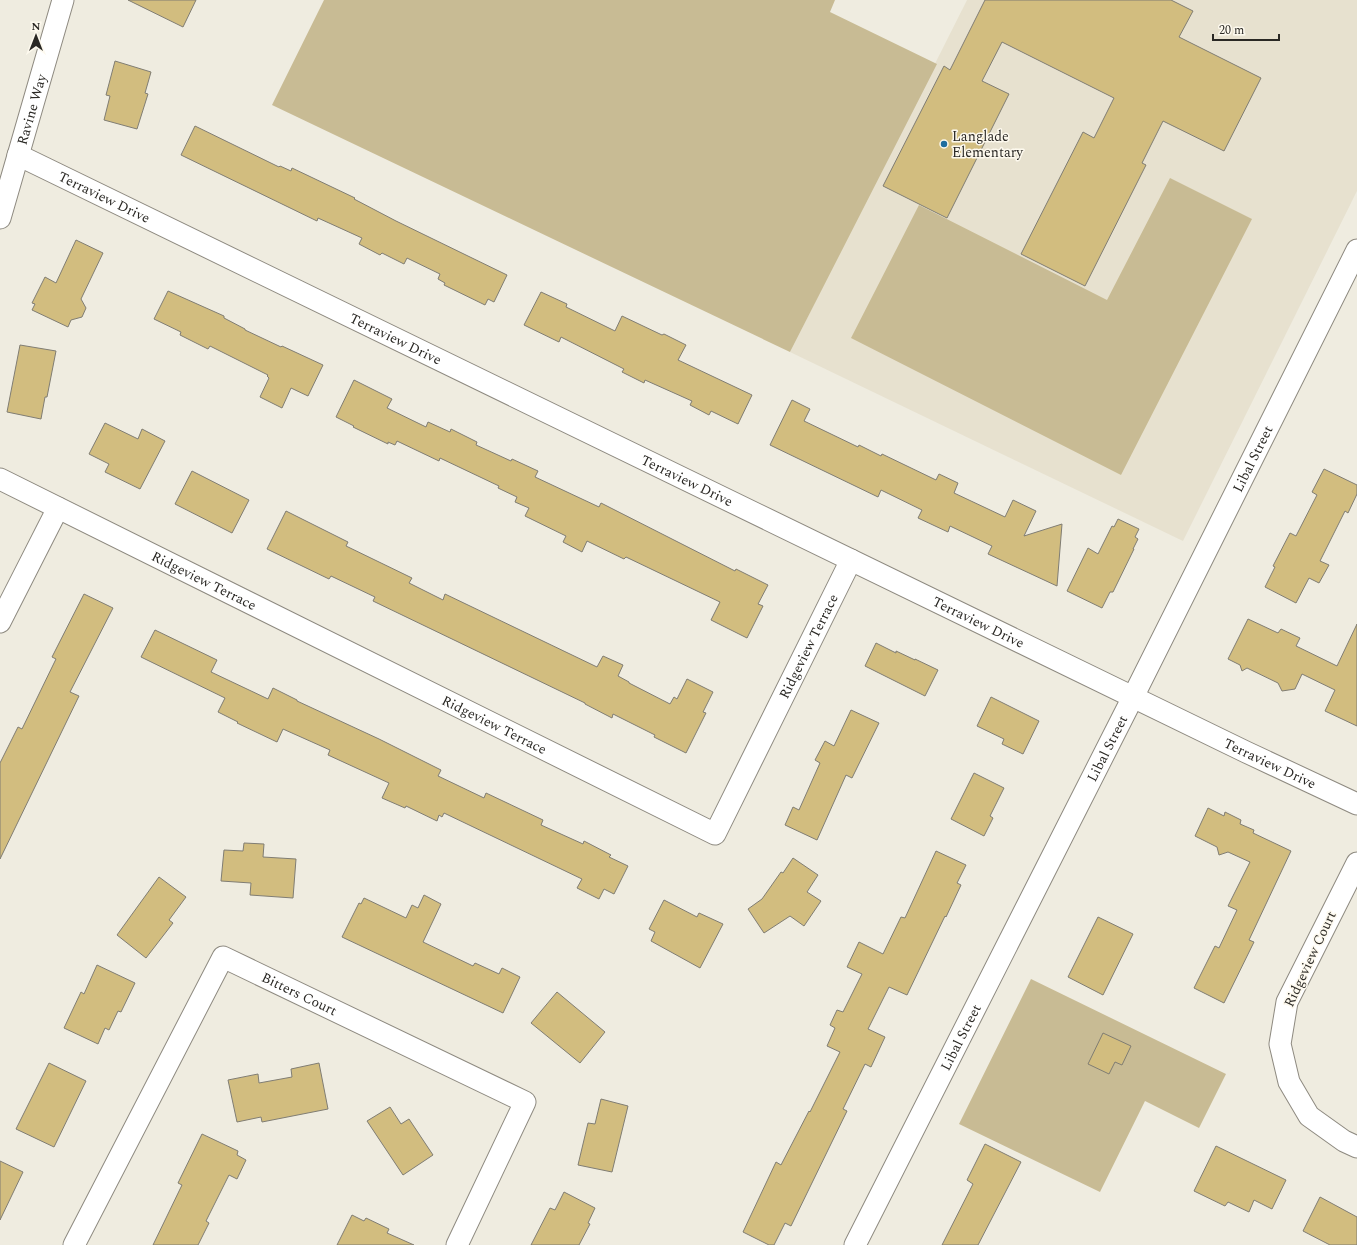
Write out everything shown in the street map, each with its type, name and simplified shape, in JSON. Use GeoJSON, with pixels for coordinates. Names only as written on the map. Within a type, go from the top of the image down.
{"type":"FeatureCollection","features":[{"type":"Feature","properties":{"kind":"street","name":"Ravine Way"},"geometry":{"type":"LineString","coordinates":[[0,218],[63,0]]}},
{"type":"Feature","properties":{"kind":"street","name":"Terraview Drive"},"geometry":{"type":"LineString","coordinates":[[18,155],[1133,697],[1357,804]]}},
{"type":"Feature","properties":{"kind":"street","name":"Libal Street"},"geometry":{"type":"LineString","coordinates":[[855,1245],[1133,697],[1357,250]]}},
{"type":"Feature","properties":{"kind":"street","name":"Ridgeview Terrace"},"geometry":{"type":"LineString","coordinates":[[0,479],[716,834],[851,560]]}},
{"type":"Feature","properties":{"kind":"street"},"geometry":{"type":"LineString","coordinates":[[0,622],[58,508]]}},
{"type":"Feature","properties":{"kind":"street","name":"Ridgeview Court"},"geometry":{"type":"LineString","coordinates":[[1357,863],[1287,1002],[1280,1044],[1289,1082],[1309,1116],[1344,1141],[1357,1147]]}},
{"type":"Feature","properties":{"kind":"street","name":"Bitters Court"},"geometry":{"type":"LineString","coordinates":[[74,1245],[223,956],[525,1102],[457,1245]]}},
{"type":"Feature","properties":{"kind":"shaded area"},"geometry":{"type":"Polygon","coordinates":[[[324,0],[835,0],[830,12],[937,64],[790,352],[272,105],[324,0]]]}},
{"type":"Feature","properties":{"kind":"shaded area"},"geometry":{"type":"Polygon","coordinates":[[[967,0],[1357,0],[1357,191],[1183,541],[790,352],[967,0]]]}},
{"type":"Feature","properties":{"kind":"shaded area"},"geometry":{"type":"Polygon","coordinates":[[[1170,178],[1252,219],[1121,475],[851,338],[919,205],[1107,300],[1170,178]]]}},
{"type":"Feature","properties":{"kind":"shaded area"},"geometry":{"type":"Polygon","coordinates":[[[1031,979],[1226,1074],[1199,1128],[1145,1101],[1100,1192],[959,1124],[1031,979]]]}},
{"type":"Feature","properties":{"kind":"building"},"geometry":{"type":"Polygon","coordinates":[[[128,0],[196,0],[183,27],[128,0]]]}},
{"type":"Feature","properties":{"kind":"building","name":"Langlade Elementary"},"geometry":{"type":"Polygon","coordinates":[[[985,0],[1171,0],[1193,11],[1179,37],[1261,78],[1224,151],[1163,121],[1142,163],[1146,165],[1085,286],[1021,254],[1083,132],[1094,138],[1114,98],[1002,42],[982,81],[1009,94],[947,218],[883,186],[944,66],[950,70],[985,0]]]}},
{"type":"Feature","properties":{"kind":"building"},"geometry":{"type":"Polygon","coordinates":[[[115,61],[151,72],[145,93],[148,94],[137,129],[104,120],[110,96],[106,95],[115,61]]]}},
{"type":"Feature","properties":{"kind":"building"},"geometry":{"type":"Polygon","coordinates":[[[195,126],[279,167],[280,166],[291,171],[292,168],[355,198],[354,199],[396,221],[507,275],[494,302],[488,299],[485,305],[444,285],[445,283],[438,279],[440,274],[407,258],[404,264],[382,253],[380,255],[359,244],[362,238],[318,218],[317,221],[181,155],[195,126]]]}},
{"type":"Feature","properties":{"kind":"building"},"geometry":{"type":"Polygon","coordinates":[[[76,240],[103,253],[81,299],[86,308],[82,317],[71,320],[68,327],[32,310],[35,304],[32,303],[45,277],[56,283],[76,240]]]}},
{"type":"Feature","properties":{"kind":"building"},"geometry":{"type":"Polygon","coordinates":[[[168,291],[224,316],[224,318],[245,330],[323,365],[308,396],[291,388],[282,408],[260,397],[269,378],[267,376],[268,375],[210,346],[208,349],[180,335],[181,332],[154,319],[168,291]]]}},
{"type":"Feature","properties":{"kind":"building"},"geometry":{"type":"Polygon","coordinates":[[[541,292],[567,304],[566,307],[615,331],[622,316],[686,345],[678,360],[752,395],[738,424],[711,411],[709,415],[690,405],[692,401],[645,380],[644,383],[622,372],[624,369],[561,337],[559,342],[524,325],[541,292]]]}},
{"type":"Feature","properties":{"kind":"building"},"geometry":{"type":"Polygon","coordinates":[[[20,345],[56,351],[41,419],[7,412],[20,345]]]}},
{"type":"Feature","properties":{"kind":"building"},"geometry":{"type":"Polygon","coordinates":[[[354,380],[392,399],[387,408],[426,427],[428,422],[450,432],[451,429],[477,442],[476,445],[511,461],[512,459],[538,471],[535,477],[599,507],[601,503],[735,571],[736,569],[768,585],[758,604],[763,606],[747,638],[711,620],[720,602],[626,557],[624,559],[587,541],[582,552],[563,542],[566,536],[525,516],[529,508],[515,502],[517,497],[498,488],[499,486],[440,458],[439,461],[397,441],[395,445],[388,442],[388,444],[336,417],[354,380]]]}},
{"type":"Feature","properties":{"kind":"building"},"geometry":{"type":"Polygon","coordinates":[[[792,400],[810,409],[804,421],[858,447],[859,445],[881,456],[882,454],[936,480],[939,474],[958,483],[954,493],[1005,517],[1013,500],[1036,511],[1024,536],[1062,524],[1057,586],[988,554],[992,546],[950,526],[948,532],[918,518],[922,510],[881,490],[878,497],[770,445],[792,400]]]}},
{"type":"Feature","properties":{"kind":"building"},"geometry":{"type":"Polygon","coordinates":[[[105,423],[138,439],[142,429],[165,441],[140,489],[105,472],[109,464],[89,454],[105,423]]]}},
{"type":"Feature","properties":{"kind":"building"},"geometry":{"type":"Polygon","coordinates":[[[1324,469],[1357,485],[1357,494],[1348,513],[1345,511],[1320,561],[1329,565],[1319,583],[1309,578],[1296,603],[1265,587],[1275,567],[1273,566],[1290,533],[1296,536],[1317,495],[1312,492],[1324,469]]]}},
{"type":"Feature","properties":{"kind":"building"},"geometry":{"type":"Polygon","coordinates":[[[192,471],[249,500],[232,533],[175,504],[192,471]]]}},
{"type":"Feature","properties":{"kind":"building"},"geometry":{"type":"Polygon","coordinates":[[[286,511],[348,542],[346,546],[412,578],[409,583],[443,600],[445,594],[597,667],[603,656],[623,665],[618,676],[670,704],[674,697],[677,699],[687,679],[713,692],[703,712],[706,713],[686,753],[654,737],[655,735],[613,714],[612,718],[585,703],[373,601],[375,597],[331,576],[329,579],[267,549],[286,511]]]}},
{"type":"Feature","properties":{"kind":"building"},"geometry":{"type":"Polygon","coordinates":[[[1118,519],[1139,529],[1135,537],[1138,539],[1113,592],[1110,592],[1102,608],[1067,591],[1088,548],[1098,554],[1112,526],[1114,527],[1118,519]]]}},
{"type":"Feature","properties":{"kind":"building"},"geometry":{"type":"Polygon","coordinates":[[[84,594],[113,608],[70,692],[79,696],[0,859],[0,763],[18,727],[22,729],[56,659],[52,657],[84,594]]]}},
{"type":"Feature","properties":{"kind":"building"},"geometry":{"type":"Polygon","coordinates":[[[1248,619],[1278,633],[1281,629],[1300,638],[1296,646],[1337,666],[1357,624],[1357,726],[1325,711],[1335,690],[1302,674],[1295,689],[1282,691],[1278,683],[1247,668],[1242,671],[1240,665],[1228,659],[1248,619]]]}},
{"type":"Feature","properties":{"kind":"building"},"geometry":{"type":"Polygon","coordinates":[[[155,630],[217,660],[211,672],[268,699],[273,688],[441,770],[438,776],[484,798],[486,793],[543,820],[541,825],[583,844],[584,841],[611,855],[609,857],[628,866],[614,894],[604,889],[599,899],[577,888],[582,879],[444,813],[442,817],[439,815],[437,821],[406,806],[405,808],[382,798],[389,783],[328,755],[330,750],[283,729],[277,742],[237,723],[238,722],[218,712],[225,698],[141,657],[155,630]]]}},
{"type":"Feature","properties":{"kind":"building"},"geometry":{"type":"Polygon","coordinates":[[[876,643],[938,670],[925,696],[865,666],[876,643]]]}},
{"type":"Feature","properties":{"kind":"building"},"geometry":{"type":"Polygon","coordinates":[[[991,697],[1039,721],[1023,754],[1002,744],[1004,739],[977,726],[991,697]]]}},
{"type":"Feature","properties":{"kind":"building"},"geometry":{"type":"Polygon","coordinates":[[[851,710],[879,723],[852,778],[846,775],[817,840],[785,825],[793,807],[799,810],[820,763],[815,760],[825,741],[834,746],[851,710]]]}},
{"type":"Feature","properties":{"kind":"building"},"geometry":{"type":"Polygon","coordinates":[[[974,773],[1004,788],[990,816],[993,818],[984,836],[951,819],[974,773]]]}},
{"type":"Feature","properties":{"kind":"building"},"geometry":{"type":"Polygon","coordinates":[[[1208,808],[1224,816],[1225,812],[1241,820],[1240,824],[1254,830],[1253,833],[1291,851],[1249,940],[1254,942],[1224,1003],[1194,988],[1215,946],[1219,948],[1237,910],[1228,906],[1250,862],[1228,852],[1219,855],[1217,847],[1195,836],[1208,808]]]}},
{"type":"Feature","properties":{"kind":"building"},"geometry":{"type":"Polygon","coordinates":[[[244,843],[264,844],[263,857],[296,859],[293,898],[250,895],[251,883],[221,881],[224,850],[243,851],[244,843]]]}},
{"type":"Feature","properties":{"kind":"building"},"geometry":{"type":"Polygon","coordinates":[[[936,851],[966,865],[957,883],[961,885],[907,995],[889,987],[868,1029],[885,1037],[871,1067],[865,1064],[843,1109],[847,1111],[791,1226],[785,1223],[774,1245],[769,1245],[743,1232],[776,1162],[781,1165],[840,1052],[827,1046],[835,1028],[830,1025],[837,1010],[843,1012],[862,974],[847,967],[859,942],[883,954],[901,917],[905,918],[936,851]]]}},
{"type":"Feature","properties":{"kind":"building"},"geometry":{"type":"Polygon","coordinates":[[[793,858],[818,875],[807,892],[821,901],[804,926],[790,916],[764,933],[748,909],[762,899],[793,858]]]}},
{"type":"Feature","properties":{"kind":"building"},"geometry":{"type":"Polygon","coordinates":[[[159,877],[186,897],[169,920],[173,923],[146,958],[117,935],[159,877]]]}},
{"type":"Feature","properties":{"kind":"building"},"geometry":{"type":"Polygon","coordinates":[[[424,895],[441,904],[423,942],[473,966],[475,963],[499,974],[502,968],[520,977],[503,1013],[342,937],[359,903],[361,904],[364,898],[406,918],[412,905],[418,908],[424,895]]]}},
{"type":"Feature","properties":{"kind":"building"},"geometry":{"type":"Polygon","coordinates":[[[664,900],[697,917],[699,913],[723,924],[700,968],[651,941],[655,932],[649,929],[664,900]]]}},
{"type":"Feature","properties":{"kind":"building"},"geometry":{"type":"Polygon","coordinates":[[[1098,917],[1133,934],[1103,995],[1068,977],[1098,917]]]}},
{"type":"Feature","properties":{"kind":"building"},"geometry":{"type":"Polygon","coordinates":[[[97,965],[135,983],[121,1012],[118,1011],[109,1030],[105,1028],[98,1044],[64,1028],[81,992],[84,994],[97,965]]]}},
{"type":"Feature","properties":{"kind":"building"},"geometry":{"type":"Polygon","coordinates":[[[557,992],[605,1032],[580,1063],[531,1023],[557,992]]]}},
{"type":"Feature","properties":{"kind":"building"},"geometry":{"type":"Polygon","coordinates":[[[1103,1033],[1131,1046],[1122,1065],[1115,1062],[1109,1074],[1088,1064],[1103,1033]]]}},
{"type":"Feature","properties":{"kind":"building"},"geometry":{"type":"Polygon","coordinates":[[[49,1063],[86,1081],[54,1147],[16,1129],[49,1063]]]}},
{"type":"Feature","properties":{"kind":"building"},"geometry":{"type":"Polygon","coordinates":[[[319,1063],[328,1109],[262,1122],[261,1117],[237,1122],[228,1080],[258,1074],[259,1083],[292,1077],[291,1069],[319,1063]]]}},
{"type":"Feature","properties":{"kind":"building"},"geometry":{"type":"Polygon","coordinates":[[[601,1099],[628,1106],[612,1172],[578,1165],[588,1123],[595,1124],[601,1099]]]}},
{"type":"Feature","properties":{"kind":"building"},"geometry":{"type":"Polygon","coordinates":[[[390,1107],[401,1124],[409,1119],[433,1155],[403,1175],[367,1121],[390,1107]]]}},
{"type":"Feature","properties":{"kind":"building"},"geometry":{"type":"Polygon","coordinates":[[[202,1134],[238,1151],[237,1155],[246,1160],[237,1179],[229,1175],[206,1221],[209,1223],[198,1245],[153,1245],[182,1185],[178,1183],[202,1134]]]}},
{"type":"Feature","properties":{"kind":"building"},"geometry":{"type":"Polygon","coordinates":[[[985,1144],[1021,1162],[978,1245],[942,1245],[973,1184],[967,1180],[985,1144]]]}},
{"type":"Feature","properties":{"kind":"building"},"geometry":{"type":"Polygon","coordinates":[[[1216,1146],[1286,1180],[1272,1209],[1254,1200],[1249,1212],[1228,1202],[1225,1206],[1194,1191],[1216,1146]]]}},
{"type":"Feature","properties":{"kind":"building"},"geometry":{"type":"Polygon","coordinates":[[[0,1161],[23,1172],[0,1220],[0,1161]]]}},
{"type":"Feature","properties":{"kind":"building"},"geometry":{"type":"Polygon","coordinates":[[[564,1192],[595,1208],[588,1223],[590,1224],[579,1245],[531,1245],[550,1208],[555,1210],[564,1192]]]}},
{"type":"Feature","properties":{"kind":"building"},"geometry":{"type":"Polygon","coordinates":[[[1320,1197],[1357,1217],[1357,1245],[1330,1245],[1303,1231],[1320,1197]]]}},
{"type":"Feature","properties":{"kind":"building"},"geometry":{"type":"Polygon","coordinates":[[[352,1215],[364,1221],[366,1218],[389,1229],[387,1233],[414,1245],[337,1245],[352,1215]]]}},
{"type":"Feature","properties":{"kind":"place","name":"Langlade Elementary"},"geometry":{"type":"Point","coordinates":[944,144]}}]}
